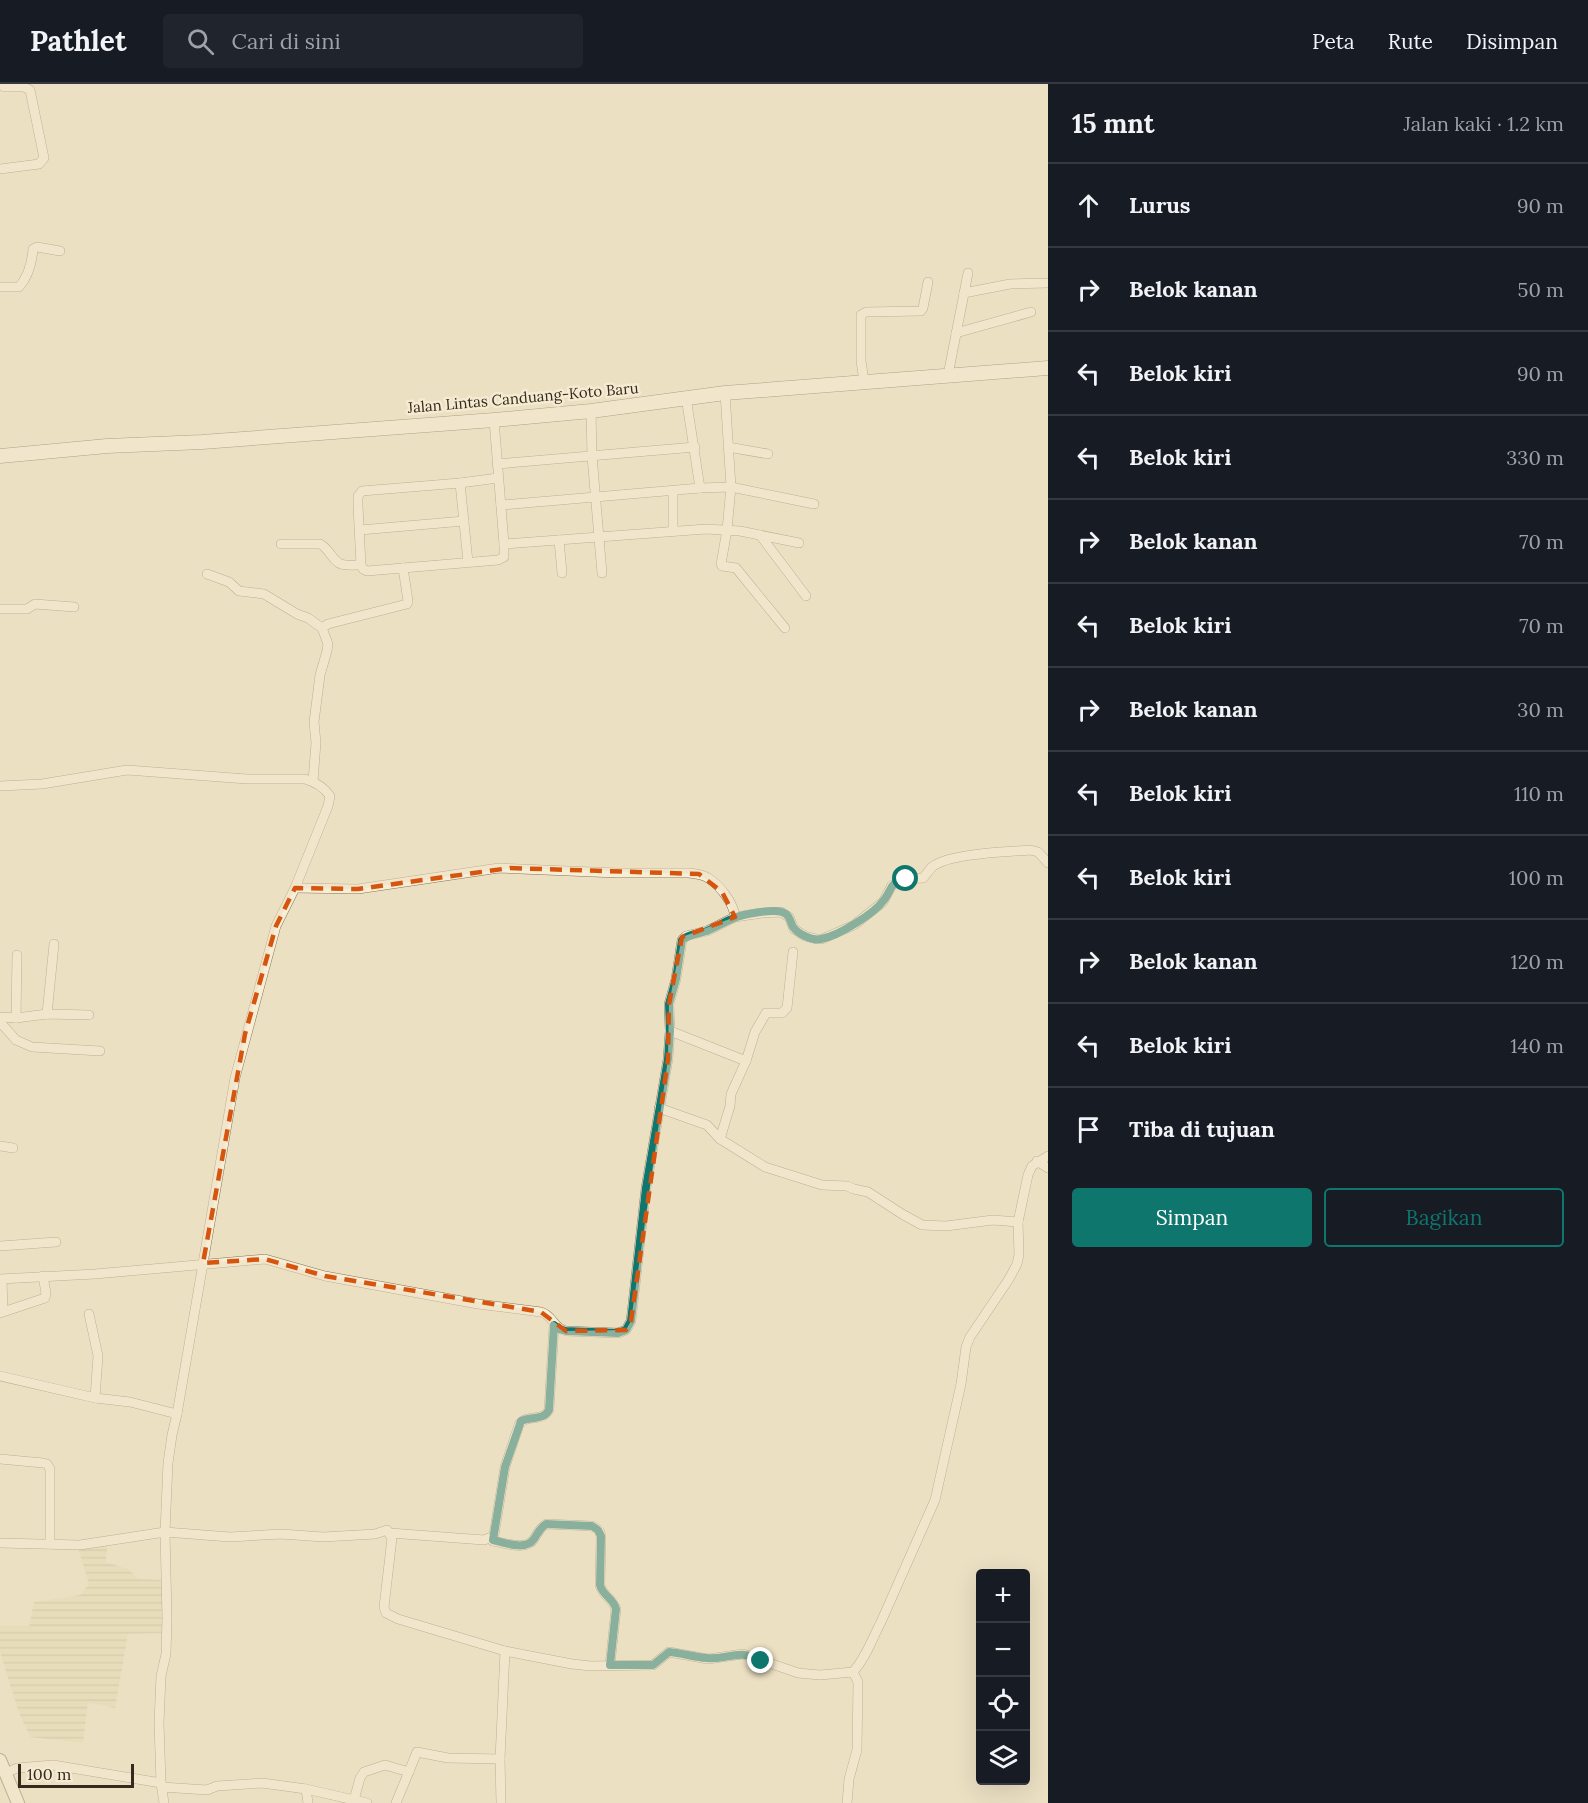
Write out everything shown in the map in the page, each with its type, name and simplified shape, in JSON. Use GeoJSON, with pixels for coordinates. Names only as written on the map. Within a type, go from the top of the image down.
{"type":"FeatureCollection","features":[{"type":"Feature","properties":{"kind":"main road","name":"Jalan Lintas Canduang-Koto Baru"},"geometry":{"type":"LineString","coordinates":[[0,456],[107,446],[202,442],[494,420],[591,411],[724,393],[1048,368]]}},
{"type":"Feature","properties":{"kind":"street"},"geometry":{"type":"LineString","coordinates":[[0,169],[39,164],[44,158],[30,90],[24,87],[4,87],[1,84]]}},
{"type":"Feature","properties":{"kind":"street"},"geometry":{"type":"LineString","coordinates":[[0,287],[19,287],[25,281],[33,257],[33,249],[37,247],[60,251]]}},
{"type":"Feature","properties":{"kind":"street"},"geometry":{"type":"LineString","coordinates":[[948,375],[968,273]]}},
{"type":"Feature","properties":{"kind":"street"},"geometry":{"type":"LineString","coordinates":[[864,381],[861,361],[861,315],[866,312],[921,311],[928,282]]}},
{"type":"Feature","properties":{"kind":"street"},"geometry":{"type":"LineString","coordinates":[[964,293],[1010,284],[1048,283]]}},
{"type":"Feature","properties":{"kind":"street"},"geometry":{"type":"LineString","coordinates":[[956,333],[1031,312]]}},
{"type":"Feature","properties":{"kind":"street"},"geometry":{"type":"LineString","coordinates":[[724,393],[730,487],[728,530],[721,564],[736,568],[785,628]]}},
{"type":"Feature","properties":{"kind":"street"},"geometry":{"type":"LineString","coordinates":[[686,397],[700,488]]}},
{"type":"Feature","properties":{"kind":"street"},"geometry":{"type":"LineString","coordinates":[[591,411],[592,456],[602,573]]}},
{"type":"Feature","properties":{"kind":"street"},"geometry":{"type":"LineString","coordinates":[[494,420],[505,555],[501,559],[367,571],[363,569],[358,496],[362,490],[498,478]]}},
{"type":"Feature","properties":{"kind":"street"},"geometry":{"type":"LineString","coordinates":[[497,464],[695,447]]}},
{"type":"Feature","properties":{"kind":"street"},"geometry":{"type":"LineString","coordinates":[[728,447],[768,454]]}},
{"type":"Feature","properties":{"kind":"street"},"geometry":{"type":"LineString","coordinates":[[460,483],[468,562]]}},
{"type":"Feature","properties":{"kind":"street"},"geometry":{"type":"LineString","coordinates":[[501,505],[730,487],[814,504]]}},
{"type":"Feature","properties":{"kind":"street"},"geometry":{"type":"LineString","coordinates":[[673,492],[673,531]]}},
{"type":"Feature","properties":{"kind":"street"},"geometry":{"type":"LineString","coordinates":[[360,530],[464,521]]}},
{"type":"Feature","properties":{"kind":"street"},"geometry":{"type":"LineString","coordinates":[[504,544],[673,531],[728,530],[799,543]]}},
{"type":"Feature","properties":{"kind":"street"},"geometry":{"type":"LineString","coordinates":[[760,535],[806,596]]}},
{"type":"Feature","properties":{"kind":"street"},"geometry":{"type":"LineString","coordinates":[[559,540],[562,573]]}},
{"type":"Feature","properties":{"kind":"street"},"geometry":{"type":"LineString","coordinates":[[281,544],[323,545],[338,562],[361,565]]}},
{"type":"Feature","properties":{"kind":"street"},"geometry":{"type":"LineString","coordinates":[[322,628],[328,624],[407,604],[403,568]]}},
{"type":"Feature","properties":{"kind":"street"},"geometry":{"type":"LineString","coordinates":[[207,574],[229,582],[239,591],[264,594],[322,628],[328,644],[320,675],[315,722],[313,781]]}},
{"type":"Feature","properties":{"kind":"street"},"geometry":{"type":"LineString","coordinates":[[0,609],[27,609],[35,604],[74,607]]}},
{"type":"Feature","properties":{"kind":"street"},"geometry":{"type":"LineString","coordinates":[[0,786],[42,784],[127,770],[247,779],[305,779],[313,781],[326,790],[330,796],[328,807],[295,888],[276,926],[245,1034],[235,1078],[172,1435],[168,1463],[165,1532],[166,1654],[161,1676],[159,1723],[164,1803]]}},
{"type":"Feature","properties":{"kind":"street"},"geometry":{"type":"LineString","coordinates":[[43,1276],[45,1298],[2,1312],[1,1280],[43,1276],[95,1274],[265,1259],[337,1278],[478,1304],[541,1312],[548,1314],[559,1329],[566,1331],[618,1333],[626,1330],[631,1321],[646,1188],[668,1059],[669,1004],[676,979],[682,940],[686,936],[707,931],[735,917],[781,912],[789,918],[794,929],[805,936],[822,939],[854,925],[883,902],[892,885],[906,879],[923,878],[931,867],[945,861],[961,856],[1030,850],[1038,852],[1048,863]]}},
{"type":"Feature","properties":{"kind":"street"},"geometry":{"type":"LineString","coordinates":[[295,888],[358,889],[499,868],[617,873],[688,873],[699,874],[716,884],[734,909],[735,917]]}},
{"type":"Feature","properties":{"kind":"street"},"geometry":{"type":"LineString","coordinates":[[47,1014],[54,944]]}},
{"type":"Feature","properties":{"kind":"street"},"geometry":{"type":"LineString","coordinates":[[720,1139],[730,1107],[731,1094],[763,1016],[766,1013],[782,1013],[787,1008],[793,952]]}},
{"type":"Feature","properties":{"kind":"street"},"geometry":{"type":"LineString","coordinates":[[16,1018],[17,955]]}},
{"type":"Feature","properties":{"kind":"street"},"geometry":{"type":"LineString","coordinates":[[0,1017],[16,1018],[47,1014],[89,1015]]}},
{"type":"Feature","properties":{"kind":"street"},"geometry":{"type":"LineString","coordinates":[[0,1022],[16,1040],[32,1047],[100,1051]]}},
{"type":"Feature","properties":{"kind":"street"},"geometry":{"type":"LineString","coordinates":[[670,1031],[746,1060]]}},
{"type":"Feature","properties":{"kind":"street"},"geometry":{"type":"LineString","coordinates":[[659,1108],[707,1125],[720,1139],[765,1167],[822,1185],[847,1186],[868,1192],[922,1225],[946,1226],[993,1220],[1018,1222]]}},
{"type":"Feature","properties":{"kind":"street"},"geometry":{"type":"LineString","coordinates":[[0,1146],[13,1148]]}},
{"type":"Feature","properties":{"kind":"street"},"geometry":{"type":"LineString","coordinates":[[390,1533],[392,1547],[384,1607],[386,1613],[398,1619],[505,1651],[572,1664],[653,1665],[669,1652],[708,1659],[743,1654],[798,1673],[820,1675],[853,1672],[862,1663],[935,1500],[966,1347],[970,1337],[1010,1279],[1017,1264],[1018,1222],[1028,1175],[1037,1161],[1048,1156]]}},
{"type":"Feature","properties":{"kind":"street"},"geometry":{"type":"LineString","coordinates":[[1037,1161],[1048,1168]]}},
{"type":"Feature","properties":{"kind":"street"},"geometry":{"type":"LineString","coordinates":[[0,1246],[56,1242]]}},
{"type":"Feature","properties":{"kind":"street"},"geometry":{"type":"LineString","coordinates":[[89,1314],[98,1356],[95,1398]]}},
{"type":"Feature","properties":{"kind":"street"},"geometry":{"type":"LineString","coordinates":[[493,1540],[505,1467],[519,1425],[525,1419],[546,1415],[549,1410],[554,1325]]}},
{"type":"Feature","properties":{"kind":"street"},"geometry":{"type":"LineString","coordinates":[[0,1376],[95,1398],[130,1401],[177,1414]]}},
{"type":"Feature","properties":{"kind":"street"},"geometry":{"type":"LineString","coordinates":[[0,1459],[43,1463],[50,1468],[50,1544]]}},
{"type":"Feature","properties":{"kind":"street"},"geometry":{"type":"LineString","coordinates":[[0,1543],[80,1545],[165,1532],[230,1537],[281,1534],[323,1537],[375,1534],[387,1530],[390,1533],[489,1538],[523,1546],[534,1541],[540,1528],[546,1524],[592,1526],[601,1536],[601,1590],[616,1609],[610,1665]]}},
{"type":"Feature","properties":{"kind":"street"},"geometry":{"type":"LineString","coordinates":[[501,1803],[500,1759],[505,1651]]}},
{"type":"Feature","properties":{"kind":"street"},"geometry":{"type":"LineString","coordinates":[[847,1803],[859,1727],[856,1702],[858,1682],[853,1672]]}},
{"type":"Feature","properties":{"kind":"street"},"geometry":{"type":"LineString","coordinates":[[396,1803],[417,1752],[448,1758],[500,1759]]}},
{"type":"Feature","properties":{"kind":"street"},"geometry":{"type":"LineString","coordinates":[[0,1760],[18,1803]]}},
{"type":"Feature","properties":{"kind":"street"},"geometry":{"type":"LineString","coordinates":[[6,1773],[17,1768],[53,1765],[162,1785],[207,1790],[217,1786],[262,1783],[306,1789],[367,1803]]}},
{"type":"Feature","properties":{"kind":"street"},"geometry":{"type":"LineString","coordinates":[[354,1800],[364,1772],[385,1765],[409,1772]]}},
{"type":"Feature","properties":{"kind":"street"},"geometry":{"type":"LineString","coordinates":[[306,1789],[308,1803]]}},
{"type":"Feature","properties":{"kind":"highlighted area"},"geometry":{"type":"Polygon","coordinates":[[[510,868],[699,874],[722,892],[735,917],[682,937],[669,1004],[668,1059],[631,1321],[626,1330],[566,1331],[541,1312],[325,1276],[265,1259],[203,1263],[245,1034],[276,926],[295,888],[358,889],[510,868]]]}},
{"type":"Feature","properties":{"kind":"shaded area"},"geometry":{"type":"Polygon","coordinates":[[[108,1539],[106,1562],[128,1569],[138,1579],[165,1580],[164,1633],[128,1634],[115,1708],[88,1703],[83,1743],[30,1737],[19,1713],[0,1652],[0,1626],[29,1626],[34,1602],[80,1595],[89,1584],[76,1542],[108,1539]]]}},
{"type":"Feature","properties":{"kind":"route"},"geometry":{"type":"LineString","coordinates":[[761,1661],[743,1654],[708,1659],[669,1652],[653,1665],[610,1665],[616,1609],[601,1590],[601,1536],[598,1530],[592,1526],[546,1524],[536,1533],[534,1541],[523,1546],[493,1540],[505,1467],[521,1421],[542,1417],[549,1410],[554,1325],[566,1331],[618,1333],[626,1330],[631,1321],[646,1188],[668,1059],[669,1004],[676,979],[682,940],[686,936],[707,931],[735,917],[781,912],[789,918],[794,929],[805,936],[822,939],[854,925],[883,902],[892,885],[906,879]]}}]}
